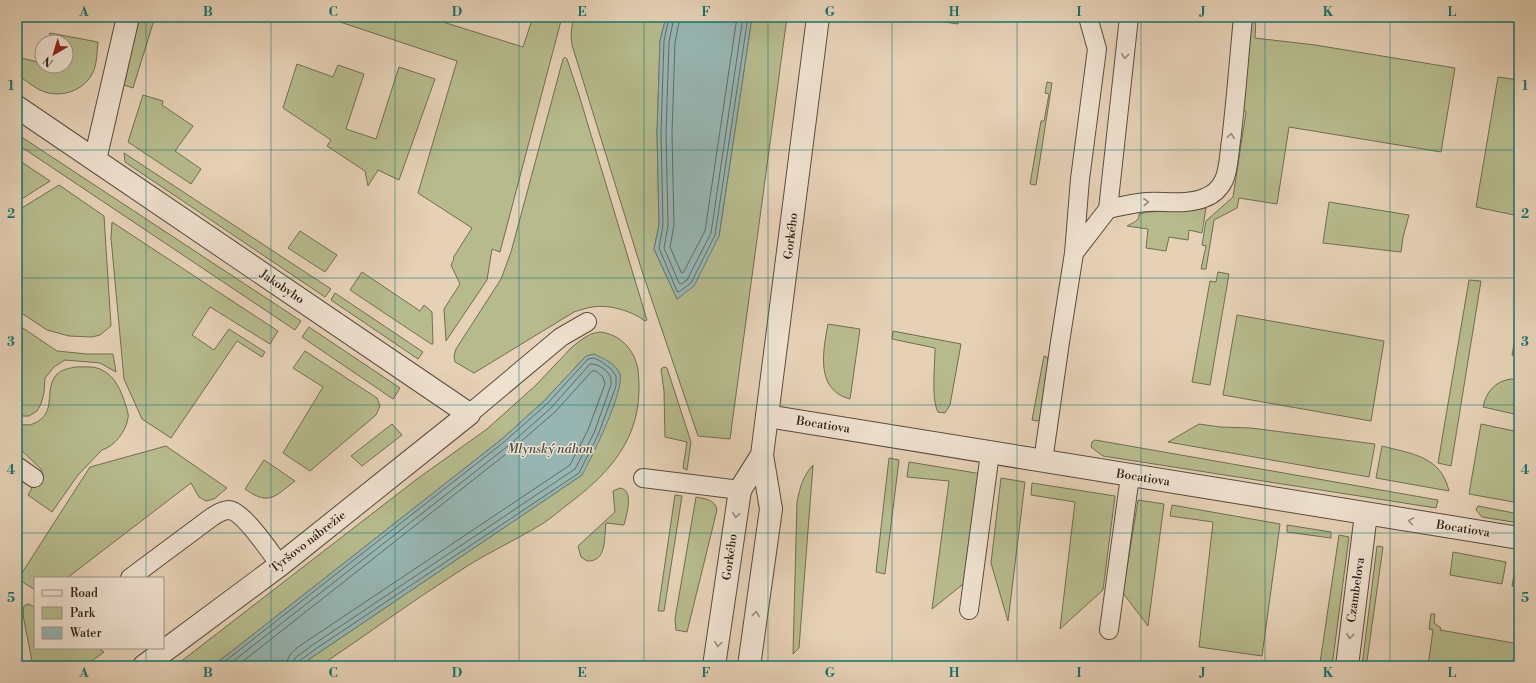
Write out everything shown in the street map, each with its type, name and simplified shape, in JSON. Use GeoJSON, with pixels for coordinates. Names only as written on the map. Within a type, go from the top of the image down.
{"type":"FeatureCollection","features":[{"type":"Feature","properties":{"kind":"street"},"geometry":{"type":"LineString","coordinates":[[94,160],[128,17]]}},
{"type":"Feature","properties":{"kind":"street","name":"Gorkého"},"geometry":{"type":"LineString","coordinates":[[749,666],[771,509],[762,455],[818,17]]}},
{"type":"Feature","properties":{"kind":"street","name":"Jakobyho"},"geometry":{"type":"LineString","coordinates":[[17,107],[469,414]]}},
{"type":"Feature","properties":{"kind":"street","name":"Tyršovo nábrežie"},"geometry":{"type":"LineString","coordinates":[[144,666],[280,565],[469,414]]}},
{"type":"Feature","properties":{"kind":"street","name":"Bocatiova"},"geometry":{"type":"LineString","coordinates":[[767,416],[1043,462],[1519,538]]}},
{"type":"Feature","properties":{"kind":"street","name":"Gorkého"},"geometry":{"type":"LineString","coordinates":[[714,666],[740,490],[762,455]]}},
{"type":"Feature","properties":{"kind":"street","name":"Czambelova"},"geometry":{"type":"LineString","coordinates":[[1347,666],[1366,514]]}},
{"type":"Feature","properties":{"kind":"lane"},"geometry":{"type":"LineString","coordinates":[[1043,462],[1074,252],[1080,179],[1097,49],[1088,17]]}},
{"type":"Feature","properties":{"kind":"lane"},"geometry":{"type":"LineString","coordinates":[[1074,252],[1108,209],[1129,17]]}},
{"type":"Feature","properties":{"kind":"lane"},"geometry":{"type":"LineString","coordinates":[[1108,209],[1146,202],[1195,200],[1204,198],[1213,193],[1220,186],[1224,179],[1229,155],[1243,17]]}},
{"type":"Feature","properties":{"kind":"lane"},"geometry":{"type":"LineString","coordinates":[[469,414],[560,337],[587,322]]}},
{"type":"Feature","properties":{"kind":"lane"},"geometry":{"type":"LineString","coordinates":[[969,610],[990,453]]}},
{"type":"Feature","properties":{"kind":"lane"},"geometry":{"type":"LineString","coordinates":[[17,466],[34,478]]}},
{"type":"Feature","properties":{"kind":"lane"},"geometry":{"type":"LineString","coordinates":[[1109,630],[1130,476]]}},
{"type":"Feature","properties":{"kind":"lane"},"geometry":{"type":"LineString","coordinates":[[643,478],[740,490]]}},
{"type":"Feature","properties":{"kind":"lane"},"geometry":{"type":"LineString","coordinates":[[131,577],[212,517],[220,512],[230,510],[235,512],[254,530],[280,565]]}},
{"type":"Feature","properties":{"kind":"green space"},"geometry":{"type":"Polygon","coordinates":[[[139,17],[155,17],[133,88],[124,85],[139,17]]]}},
{"type":"Feature","properties":{"kind":"green space"},"geometry":{"type":"Polygon","coordinates":[[[325,17],[444,17],[443,22],[523,47],[533,17],[562,17],[500,252],[492,249],[487,280],[446,341],[444,309],[460,284],[451,265],[454,259],[453,258],[472,228],[418,193],[457,61],[325,17]]]}},
{"type":"Feature","properties":{"kind":"green space"},"geometry":{"type":"Polygon","coordinates":[[[573,17],[666,17],[660,41],[657,133],[659,225],[654,249],[677,299],[719,236],[752,17],[787,17],[730,439],[698,436],[642,271],[572,45],[571,35],[573,17]]]}},
{"type":"Feature","properties":{"kind":"green space"},"geometry":{"type":"Polygon","coordinates":[[[911,17],[959,17],[958,24],[911,17]]]}},
{"type":"Feature","properties":{"kind":"green space"},"geometry":{"type":"Polygon","coordinates":[[[1250,17],[1256,17],[1255,38],[1315,45],[1455,68],[1441,152],[1289,127],[1277,204],[1239,198],[1237,208],[1214,220],[1206,269],[1201,269],[1206,246],[1202,245],[1206,221],[1233,197],[1246,112],[1241,108],[1250,17]]]}},
{"type":"Feature","properties":{"kind":"green space"},"geometry":{"type":"Polygon","coordinates":[[[74,38],[98,42],[95,67],[90,78],[78,89],[62,94],[54,94],[38,89],[17,75],[17,57],[34,61],[34,74],[74,74],[74,38]]]}},
{"type":"Feature","properties":{"kind":"green space"},"geometry":{"type":"Polygon","coordinates":[[[565,57],[579,95],[647,320],[645,321],[634,314],[613,307],[590,307],[574,312],[474,373],[455,362],[454,356],[456,349],[501,279],[511,252],[563,59],[565,57]]]}},
{"type":"Feature","properties":{"kind":"green space"},"geometry":{"type":"Polygon","coordinates":[[[297,64],[333,77],[338,65],[364,74],[346,129],[376,139],[399,67],[435,79],[399,180],[378,170],[368,186],[365,171],[327,146],[331,140],[283,108],[297,64]]]}},
{"type":"Feature","properties":{"kind":"green space"},"geometry":{"type":"Polygon","coordinates":[[[1498,77],[1519,80],[1519,216],[1476,207],[1498,77]]]}},
{"type":"Feature","properties":{"kind":"green space"},"geometry":{"type":"Polygon","coordinates":[[[1047,82],[1052,83],[1036,185],[1030,184],[1041,121],[1044,121],[1049,94],[1045,93],[1047,82]]]}},
{"type":"Feature","properties":{"kind":"green space"},"geometry":{"type":"Polygon","coordinates":[[[143,95],[163,101],[162,105],[193,126],[175,151],[201,169],[191,184],[128,142],[143,95]]]}},
{"type":"Feature","properties":{"kind":"green space"},"geometry":{"type":"Polygon","coordinates":[[[17,134],[301,321],[295,330],[17,144],[17,134]]]}},
{"type":"Feature","properties":{"kind":"green space"},"geometry":{"type":"Polygon","coordinates":[[[124,153],[331,289],[325,297],[125,162],[124,153]]]}},
{"type":"Feature","properties":{"kind":"green space"},"geometry":{"type":"Polygon","coordinates":[[[17,159],[50,181],[17,202],[17,159]]]}},
{"type":"Feature","properties":{"kind":"green space"},"geometry":{"type":"Polygon","coordinates":[[[59,185],[104,216],[111,326],[100,335],[92,337],[69,336],[47,330],[17,310],[17,211],[59,185]]]}},
{"type":"Feature","properties":{"kind":"green space"},"geometry":{"type":"Polygon","coordinates":[[[1329,202],[1409,215],[1403,237],[1401,252],[1323,243],[1329,202]]]}},
{"type":"Feature","properties":{"kind":"green space"},"geometry":{"type":"Polygon","coordinates":[[[1206,208],[1202,233],[1189,230],[1188,240],[1169,237],[1166,251],[1146,248],[1148,229],[1127,226],[1137,220],[1139,214],[1206,208]]]}},
{"type":"Feature","properties":{"kind":"green space"},"geometry":{"type":"Polygon","coordinates":[[[112,222],[278,331],[270,344],[210,307],[192,335],[214,350],[229,329],[265,352],[262,357],[237,341],[171,438],[142,419],[124,379],[111,238],[112,222]]]}},
{"type":"Feature","properties":{"kind":"green space"},"geometry":{"type":"Polygon","coordinates":[[[300,231],[337,255],[325,272],[288,248],[300,231]]]}},
{"type":"Feature","properties":{"kind":"green space"},"geometry":{"type":"Polygon","coordinates":[[[362,272],[420,311],[424,305],[432,312],[433,344],[350,290],[362,272]]]}},
{"type":"Feature","properties":{"kind":"green space"},"geometry":{"type":"Polygon","coordinates":[[[1218,272],[1229,274],[1210,385],[1192,382],[1210,281],[1216,282],[1218,272]]]}},
{"type":"Feature","properties":{"kind":"green space"},"geometry":{"type":"Polygon","coordinates":[[[1469,280],[1481,281],[1451,466],[1438,463],[1469,280]]]}},
{"type":"Feature","properties":{"kind":"green space"},"geometry":{"type":"Polygon","coordinates":[[[335,293],[423,352],[418,359],[331,300],[335,293]]]}},
{"type":"Feature","properties":{"kind":"green space"},"geometry":{"type":"Polygon","coordinates":[[[1237,315],[1384,341],[1371,421],[1223,395],[1237,315]]]}},
{"type":"Feature","properties":{"kind":"green space"},"geometry":{"type":"Polygon","coordinates":[[[1519,316],[1519,358],[1512,355],[1519,316]]]}},
{"type":"Feature","properties":{"kind":"green space"},"geometry":{"type":"Polygon","coordinates":[[[17,324],[57,351],[87,354],[113,354],[116,372],[100,363],[65,360],[54,367],[45,378],[44,393],[37,411],[29,416],[17,416],[17,324]]]}},
{"type":"Feature","properties":{"kind":"green space"},"geometry":{"type":"Polygon","coordinates":[[[828,324],[860,329],[850,399],[839,394],[831,387],[826,378],[824,368],[824,346],[828,324]]]}},
{"type":"Feature","properties":{"kind":"green space"},"geometry":{"type":"Polygon","coordinates":[[[309,327],[400,388],[393,399],[302,337],[309,327]]]}},
{"type":"Feature","properties":{"kind":"green space"},"geometry":{"type":"Polygon","coordinates":[[[893,331],[961,344],[950,405],[945,413],[938,412],[936,406],[934,381],[935,348],[892,339],[893,331]]]}},
{"type":"Feature","properties":{"kind":"green space"},"geometry":{"type":"Polygon","coordinates":[[[600,332],[607,333],[620,340],[634,356],[638,370],[639,391],[637,411],[632,429],[614,461],[602,475],[546,522],[458,572],[320,666],[299,666],[582,475],[586,356],[544,401],[502,439],[213,666],[175,666],[417,479],[487,429],[536,385],[572,347],[591,334],[600,332]]]}},
{"type":"Feature","properties":{"kind":"green space"},"geometry":{"type":"Polygon","coordinates":[[[305,351],[377,398],[380,406],[376,415],[310,471],[283,453],[323,387],[293,368],[305,351]]]}},
{"type":"Feature","properties":{"kind":"green space"},"geometry":{"type":"Polygon","coordinates":[[[1044,356],[1047,357],[1049,362],[1040,419],[1038,421],[1032,420],[1044,356]]]}},
{"type":"Feature","properties":{"kind":"green space"},"geometry":{"type":"Polygon","coordinates":[[[75,367],[100,369],[106,372],[114,380],[120,390],[126,406],[128,414],[127,423],[115,442],[102,450],[78,475],[52,512],[28,495],[42,470],[17,446],[17,423],[30,425],[41,419],[46,414],[48,409],[51,384],[54,378],[60,372],[75,367]]]}},
{"type":"Feature","properties":{"kind":"green space"},"geometry":{"type":"Polygon","coordinates":[[[664,367],[667,368],[691,442],[687,470],[683,468],[687,442],[665,437],[664,391],[661,369],[664,367]]]}},
{"type":"Feature","properties":{"kind":"green space"},"geometry":{"type":"Polygon","coordinates":[[[1511,379],[1519,380],[1519,415],[1483,407],[1486,397],[1492,388],[1500,382],[1511,379]]]}},
{"type":"Feature","properties":{"kind":"green space"},"geometry":{"type":"Polygon","coordinates":[[[392,424],[402,435],[362,466],[351,456],[392,424]]]}},
{"type":"Feature","properties":{"kind":"green space"},"geometry":{"type":"Polygon","coordinates":[[[1199,424],[1220,427],[1251,428],[1375,444],[1369,477],[1168,442],[1199,424]]]}},
{"type":"Feature","properties":{"kind":"green space"},"geometry":{"type":"Polygon","coordinates":[[[1481,424],[1519,432],[1519,503],[1469,494],[1481,424]]]}},
{"type":"Feature","properties":{"kind":"green space"},"geometry":{"type":"Polygon","coordinates":[[[1095,440],[1438,500],[1436,508],[1103,456],[1091,447],[1092,442],[1095,440]]]}},
{"type":"Feature","properties":{"kind":"green space"},"geometry":{"type":"Polygon","coordinates":[[[166,446],[227,488],[214,499],[206,501],[199,497],[191,483],[68,577],[34,577],[34,589],[18,579],[90,467],[166,446]]]}},
{"type":"Feature","properties":{"kind":"green space"},"geometry":{"type":"Polygon","coordinates":[[[1382,446],[1404,451],[1424,458],[1432,463],[1445,479],[1449,491],[1376,478],[1382,446]]]}},
{"type":"Feature","properties":{"kind":"green space"},"geometry":{"type":"Polygon","coordinates":[[[889,458],[899,460],[885,574],[876,572],[889,458]]]}},
{"type":"Feature","properties":{"kind":"green space"},"geometry":{"type":"Polygon","coordinates":[[[264,460],[295,481],[276,495],[266,498],[253,494],[245,489],[264,460]]]}},
{"type":"Feature","properties":{"kind":"green space"},"geometry":{"type":"Polygon","coordinates":[[[909,462],[982,474],[967,581],[932,609],[949,481],[907,477],[909,462]]]}},
{"type":"Feature","properties":{"kind":"green space"},"geometry":{"type":"Polygon","coordinates":[[[813,465],[799,648],[793,654],[797,502],[802,482],[813,465]]]}},
{"type":"Feature","properties":{"kind":"green space"},"geometry":{"type":"Polygon","coordinates":[[[1001,478],[1025,482],[1008,621],[991,563],[1001,478]]]}},
{"type":"Feature","properties":{"kind":"green space"},"geometry":{"type":"Polygon","coordinates":[[[1032,483],[1115,496],[1103,590],[1060,629],[1075,502],[1031,495],[1032,483]]]}},
{"type":"Feature","properties":{"kind":"green space"},"geometry":{"type":"Polygon","coordinates":[[[620,488],[625,490],[628,498],[628,510],[624,525],[606,523],[601,553],[598,558],[587,561],[581,557],[578,546],[615,512],[613,491],[620,488]]]}},
{"type":"Feature","properties":{"kind":"green space"},"geometry":{"type":"Polygon","coordinates":[[[675,495],[682,496],[664,611],[658,611],[675,495]]]}},
{"type":"Feature","properties":{"kind":"green space"},"geometry":{"type":"Polygon","coordinates":[[[696,497],[712,502],[716,506],[717,510],[687,632],[676,630],[675,619],[696,497]]]}},
{"type":"Feature","properties":{"kind":"green space"},"geometry":{"type":"Polygon","coordinates":[[[1138,500],[1164,504],[1148,626],[1123,593],[1138,500]]]}},
{"type":"Feature","properties":{"kind":"green space"},"geometry":{"type":"Polygon","coordinates":[[[1172,505],[1280,524],[1262,656],[1199,647],[1213,522],[1170,516],[1172,505]]]}},
{"type":"Feature","properties":{"kind":"green space"},"geometry":{"type":"Polygon","coordinates":[[[1478,506],[1519,514],[1519,523],[1482,517],[1476,510],[1478,506]]]}},
{"type":"Feature","properties":{"kind":"green space"},"geometry":{"type":"Polygon","coordinates":[[[1287,525],[1331,532],[1331,538],[1287,532],[1287,525]]]}},
{"type":"Feature","properties":{"kind":"green space"},"geometry":{"type":"Polygon","coordinates":[[[1339,535],[1349,537],[1332,666],[1321,666],[1320,663],[1339,535]]]}},
{"type":"Feature","properties":{"kind":"green space"},"geometry":{"type":"Polygon","coordinates":[[[1377,546],[1383,547],[1367,661],[1366,666],[1362,666],[1377,546]]]}},
{"type":"Feature","properties":{"kind":"green space"},"geometry":{"type":"Polygon","coordinates":[[[1453,552],[1506,562],[1502,584],[1450,575],[1453,552]]]}},
{"type":"Feature","properties":{"kind":"green space"},"geometry":{"type":"Polygon","coordinates":[[[1516,564],[1519,565],[1519,587],[1512,586],[1516,564]]]}},
{"type":"Feature","properties":{"kind":"green space"},"geometry":{"type":"Polygon","coordinates":[[[28,604],[34,607],[34,649],[100,649],[104,652],[85,666],[33,666],[23,615],[24,606],[28,604]]]}},
{"type":"Feature","properties":{"kind":"green space"},"geometry":{"type":"Polygon","coordinates":[[[1431,614],[1435,614],[1434,623],[1441,628],[1440,630],[1519,644],[1519,666],[1428,666],[1433,630],[1429,629],[1431,614]]]}},
{"type":"Feature","properties":{"kind":"water"},"geometry":{"type":"Polygon","coordinates":[[[666,17],[752,17],[719,236],[694,286],[677,299],[654,249],[659,225],[657,133],[660,41],[666,17]]]}},
{"type":"Feature","properties":{"kind":"water","name":"Mlynský náhon"},"geometry":{"type":"Polygon","coordinates":[[[594,354],[616,367],[620,374],[620,382],[613,409],[582,475],[299,666],[213,666],[502,439],[544,401],[586,356],[594,354]]]}}]}
